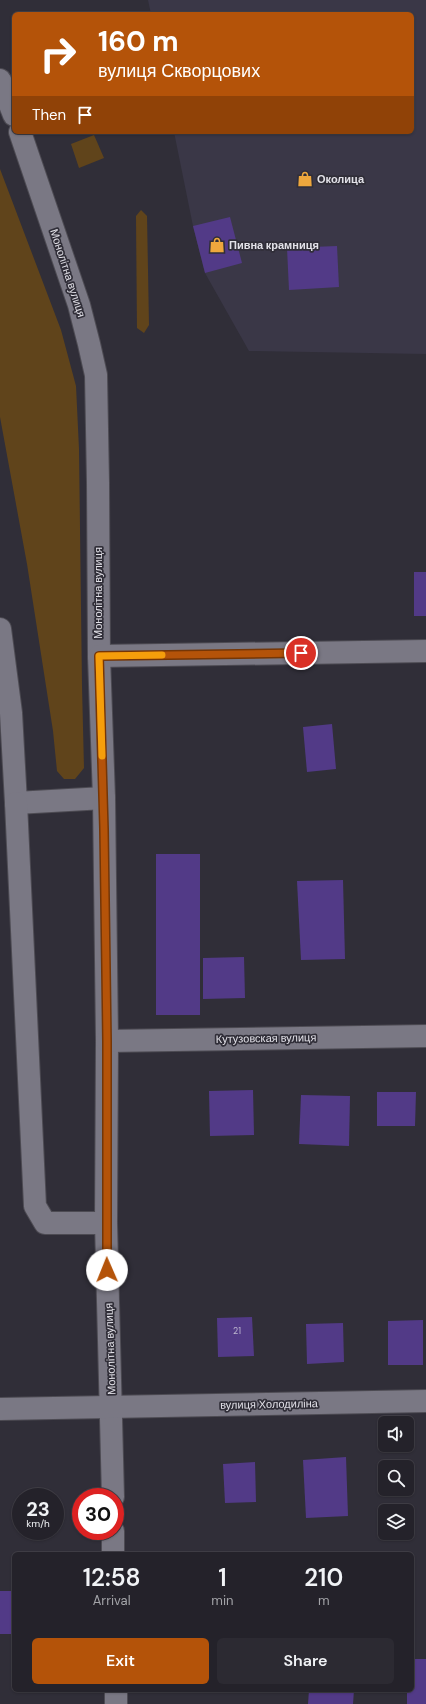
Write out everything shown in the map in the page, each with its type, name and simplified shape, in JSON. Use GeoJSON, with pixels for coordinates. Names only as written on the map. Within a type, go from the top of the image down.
{"type":"FeatureCollection","features":[{"type":"Feature","properties":{"kind":"street"},"geometry":{"type":"LineString","coordinates":[[0,80],[12,110]]}},
{"type":"Feature","properties":{"kind":"street","name":"Монолітна вулиця"},"geometry":{"type":"LineString","coordinates":[[21,134],[79,305],[96,376],[99,656],[104,798],[107,1041],[106,1224],[113,1488]]}},
{"type":"Feature","properties":{"kind":"street"},"geometry":{"type":"LineString","coordinates":[[0,629],[11,712],[35,1206],[45,1223],[106,1224]]}},
{"type":"Feature","properties":{"kind":"street"},"geometry":{"type":"LineString","coordinates":[[99,656],[426,651]]}},
{"type":"Feature","properties":{"kind":"street"},"geometry":{"type":"LineString","coordinates":[[16,803],[104,798]]}},
{"type":"Feature","properties":{"kind":"street","name":"Кутузовская вулиця"},"geometry":{"type":"LineString","coordinates":[[107,1041],[426,1036]]}},
{"type":"Feature","properties":{"kind":"street","name":"вулиця Холодиліна"},"geometry":{"type":"LineString","coordinates":[[0,1409],[426,1401]]}},
{"type":"Feature","properties":{"kind":"street"},"geometry":{"type":"LineString","coordinates":[[113,1540],[114,1552]]}},
{"type":"Feature","properties":{"kind":"street"},"geometry":{"type":"LineString","coordinates":[[116,1692],[116,1704]]}},
{"type":"Feature","properties":{"kind":"shaded area","name":"Околица"},"geometry":{"type":"Polygon","coordinates":[[[148,0],[426,0],[426,354],[249,351],[205,273],[193,226],[174,134],[414,134],[414,12],[151,12],[148,0]]]}},
{"type":"Feature","properties":{"kind":"shaded area"},"geometry":{"type":"Polygon","coordinates":[[[94,135],[104,158],[79,168],[71,144],[94,135]]]}},
{"type":"Feature","properties":{"kind":"shaded area"},"geometry":{"type":"Polygon","coordinates":[[[0,169],[61,330],[76,386],[79,449],[84,768],[75,779],[64,779],[57,771],[53,731],[27,564],[0,417],[0,169]]]}},
{"type":"Feature","properties":{"kind":"shaded area"},"geometry":{"type":"Polygon","coordinates":[[[141,210],[147,216],[149,325],[144,333],[137,328],[136,216],[141,210]]]}},
{"type":"Feature","properties":{"kind":"building","name":"Пивна крамниця"},"geometry":{"type":"Polygon","coordinates":[[[230,217],[242,263],[205,273],[193,226],[230,217]]]}},
{"type":"Feature","properties":{"kind":"building"},"geometry":{"type":"Polygon","coordinates":[[[337,246],[339,287],[289,290],[287,248],[337,246]]]}},
{"type":"Feature","properties":{"kind":"building"},"geometry":{"type":"Polygon","coordinates":[[[414,572],[426,572],[426,616],[414,616],[414,572]]]}},
{"type":"Feature","properties":{"kind":"building"},"geometry":{"type":"Polygon","coordinates":[[[332,724],[336,769],[307,772],[303,727],[332,724]]]}},
{"type":"Feature","properties":{"kind":"building"},"geometry":{"type":"Polygon","coordinates":[[[156,854],[200,854],[200,1015],[156,1015],[156,854]]]}},
{"type":"Feature","properties":{"kind":"building"},"geometry":{"type":"Polygon","coordinates":[[[343,880],[345,959],[301,960],[297,881],[343,880]]]}},
{"type":"Feature","properties":{"kind":"building"},"geometry":{"type":"Polygon","coordinates":[[[244,957],[245,998],[203,999],[203,958],[244,957]]]}},
{"type":"Feature","properties":{"kind":"building"},"geometry":{"type":"Polygon","coordinates":[[[253,1090],[254,1135],[210,1136],[209,1091],[253,1090]]]}},
{"type":"Feature","properties":{"kind":"building"},"geometry":{"type":"Polygon","coordinates":[[[377,1092],[416,1092],[415,1126],[377,1126],[377,1092]]]}},
{"type":"Feature","properties":{"kind":"building"},"geometry":{"type":"Polygon","coordinates":[[[301,1095],[350,1096],[349,1146],[299,1144],[301,1095]]]}},
{"type":"Feature","properties":{"kind":"building"},"geometry":{"type":"Polygon","coordinates":[[[252,1317],[254,1356],[218,1357],[217,1318],[252,1317]]]}},
{"type":"Feature","properties":{"kind":"building"},"geometry":{"type":"Polygon","coordinates":[[[423,1320],[423,1365],[388,1365],[388,1321],[423,1320]]]}},
{"type":"Feature","properties":{"kind":"building"},"geometry":{"type":"Polygon","coordinates":[[[343,1323],[344,1362],[307,1364],[306,1324],[343,1323]]]}},
{"type":"Feature","properties":{"kind":"building"},"geometry":{"type":"Polygon","coordinates":[[[346,1457],[348,1516],[306,1518],[303,1460],[346,1457]]]}},
{"type":"Feature","properties":{"kind":"building"},"geometry":{"type":"Polygon","coordinates":[[[255,1462],[256,1502],[225,1503],[223,1464],[255,1462]]]}},
{"type":"Feature","properties":{"kind":"building"},"geometry":{"type":"Polygon","coordinates":[[[0,1591],[12,1591],[12,1634],[0,1634],[0,1591]]]}},
{"type":"Feature","properties":{"kind":"building"},"geometry":{"type":"Polygon","coordinates":[[[414,1659],[426,1659],[426,1704],[407,1704],[407,1692],[414,1692],[414,1659]]]}},
{"type":"Feature","properties":{"kind":"building"},"geometry":{"type":"Polygon","coordinates":[[[309,1692],[354,1692],[353,1704],[308,1704],[309,1692]]]}},
{"type":"Feature","properties":{"kind":"slow traffic"},"geometry":{"type":"LineString","coordinates":[[102,756],[99,656],[162,655]]}},
{"type":"Feature","properties":{"kind":"place","name":"Околица"},"geometry":{"type":"Point","coordinates":[305,179]}},
{"type":"Feature","properties":{"kind":"place","name":"Пивна крамниця"},"geometry":{"type":"Point","coordinates":[217,245]}},
{"type":"Feature","properties":{"kind":"route"},"geometry":{"type":"LineString","coordinates":[[107,1270],[107,1041],[104,798],[99,656],[301,653]]}}]}
